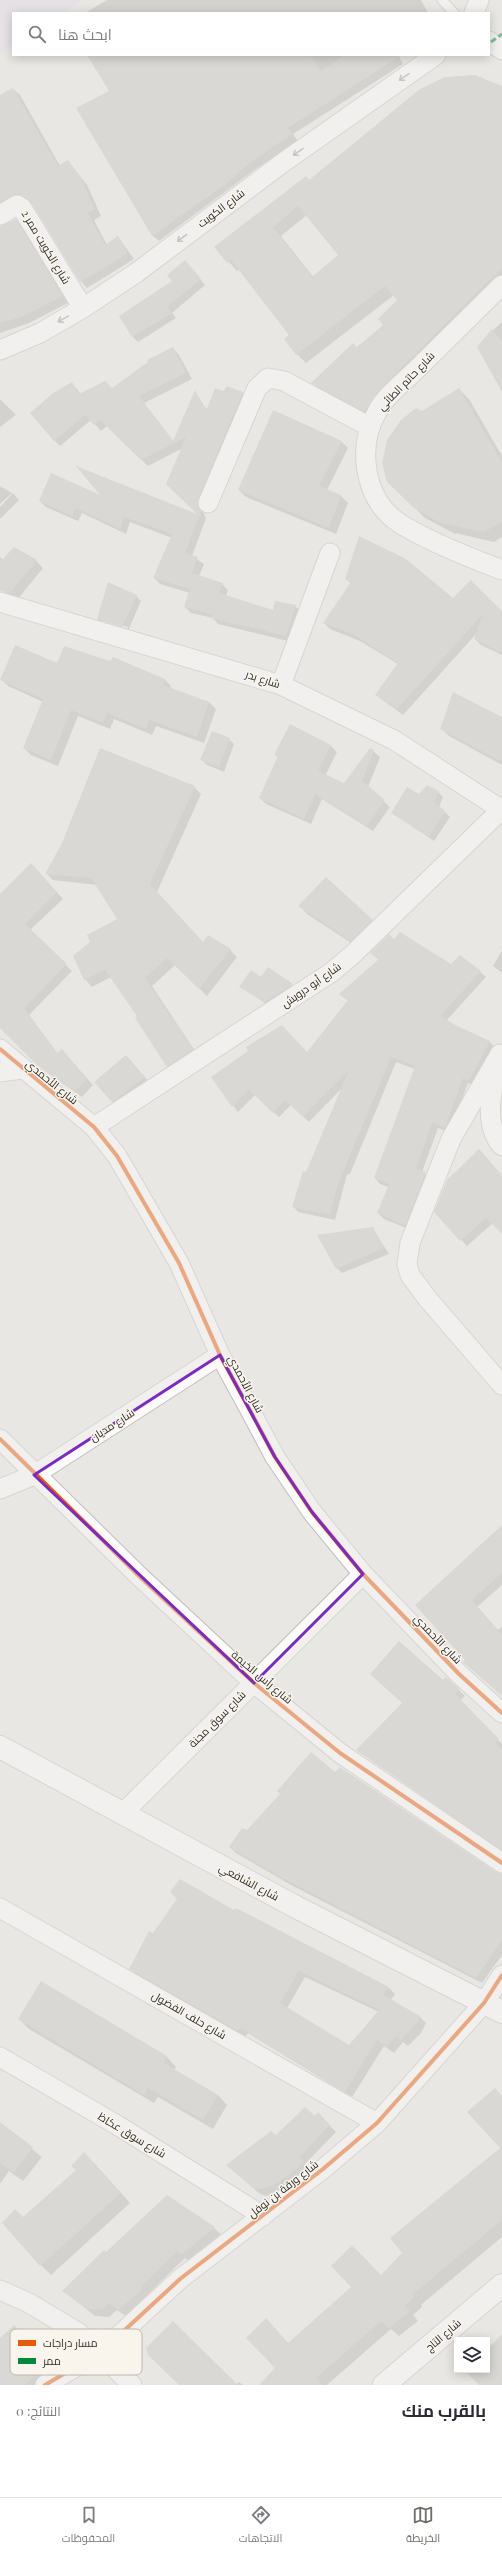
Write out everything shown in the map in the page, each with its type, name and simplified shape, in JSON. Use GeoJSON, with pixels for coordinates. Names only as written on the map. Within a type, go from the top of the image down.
{"type":"FeatureCollection","features":[{"type":"Feature","properties":{"kind":"street"},"geometry":{"type":"LineString","coordinates":[[474,12],[479,0]]}},
{"type":"Feature","properties":{"kind":"street"},"geometry":{"type":"LineString","coordinates":[[490,42],[502,50]]}},
{"type":"Feature","properties":{"kind":"street","name":"شارع الكويت"},"geometry":{"type":"LineString","coordinates":[[0,350],[40,332],[83,308],[136,273],[281,164],[435,56]]}},
{"type":"Feature","properties":{"kind":"street","name":"شارع الكويت ممر 2"},"geometry":{"type":"LineString","coordinates":[[0,215],[16,205],[22,208],[83,308]]}},
{"type":"Feature","properties":{"kind":"street","name":"شارع حاتم الطائي"},"geometry":{"type":"LineString","coordinates":[[500,568],[410,529],[394,519],[381,505],[372,489],[367,471],[366,441],[370,427],[386,399],[502,285]]}},
{"type":"Feature","properties":{"kind":"street"},"geometry":{"type":"LineString","coordinates":[[208,503],[257,388],[268,378],[284,381],[370,427]]}},
{"type":"Feature","properties":{"kind":"street"},"geometry":{"type":"LineString","coordinates":[[281,684],[330,553]]}},
{"type":"Feature","properties":{"kind":"street","name":"شارع بدر"},"geometry":{"type":"LineString","coordinates":[[0,602],[281,684],[394,740],[502,810]]}},
{"type":"Feature","properties":{"kind":"street","name":"شارع أبو درويش"},"geometry":{"type":"LineString","coordinates":[[94,1127],[332,972],[352,955],[502,810]]}},
{"type":"Feature","properties":{"kind":"street","name":"شارع الأحمدي"},"geometry":{"type":"LineString","coordinates":[[0,1049],[22,1069],[94,1127],[117,1156],[179,1263],[220,1355],[275,1456],[312,1512],[363,1574],[459,1674],[502,1713]]}},
{"type":"Feature","properties":{"kind":"street"},"geometry":{"type":"LineString","coordinates":[[501,1053],[492,1091],[490,1111],[494,1129],[502,1146]]}},
{"type":"Feature","properties":{"kind":"street"},"geometry":{"type":"LineString","coordinates":[[501,1053],[451,1139],[410,1243],[407,1264],[410,1275],[427,1298],[502,1385]]}},
{"type":"Feature","properties":{"kind":"street"},"geometry":{"type":"LineString","coordinates":[[0,1072],[22,1069]]}},
{"type":"Feature","properties":{"kind":"street","name":"شارع مديان"},"geometry":{"type":"LineString","coordinates":[[0,1489],[34,1475],[220,1355]]}},
{"type":"Feature","properties":{"kind":"street","name":"شارع رأس الخيمة"},"geometry":{"type":"LineString","coordinates":[[0,1438],[17,1453],[34,1475],[210,1645],[254,1683],[340,1753],[502,1863]]}},
{"type":"Feature","properties":{"kind":"street","name":"شارع سوق مجنة"},"geometry":{"type":"LineString","coordinates":[[122,1814],[363,1574]]}},
{"type":"Feature","properties":{"kind":"street","name":"شارع الشافعي"},"geometry":{"type":"LineString","coordinates":[[0,1747],[296,1907],[493,2008]]}},
{"type":"Feature","properties":{"kind":"street","name":"شارع حلف الفضول"},"geometry":{"type":"LineString","coordinates":[[0,1908],[377,2123]]}},
{"type":"Feature","properties":{"kind":"street","name":"شارع ورقة بن نوفل"},"geometry":{"type":"LineString","coordinates":[[126,2329],[180,2280],[263,2216],[377,2123],[493,2008],[502,1975]]}},
{"type":"Feature","properties":{"kind":"street","name":"شارع سوق عكاظ"},"geometry":{"type":"LineString","coordinates":[[0,2057],[117,2125],[263,2216]]}},
{"type":"Feature","properties":{"kind":"street","name":"شارع التاج"},"geometry":{"type":"LineString","coordinates":[[384,2385],[502,2285]]}},
{"type":"Feature","properties":{"kind":"street"},"geometry":{"type":"LineString","coordinates":[[0,2290],[59,2319],[74,2329]]}},
{"type":"Feature","properties":{"kind":"street","name":"شارع ورقة بن نوفل"},"geometry":{"type":"LineString","coordinates":[[44,2385],[61,2375]]}},
{"type":"Feature","properties":{"kind":"street"},"geometry":{"type":"LineString","coordinates":[[122,2375],[132,2385]]}},
{"type":"Feature","properties":{"kind":"lane"},"geometry":{"type":"LineString","coordinates":[[442,0],[453,12]]}},
{"type":"Feature","properties":{"kind":"highlighted area"},"geometry":{"type":"Polygon","coordinates":[[[220,1355],[275,1457],[312,1512],[363,1574],[254,1683],[34,1475],[220,1355]]]}},
{"type":"Feature","properties":{"kind":"shaded area"},"geometry":{"type":"Polygon","coordinates":[[[0,0],[83,0],[64,12],[12,12],[12,45],[0,52],[0,0]]]}},
{"type":"Feature","properties":{"kind":"building"},"geometry":{"type":"Polygon","coordinates":[[[88,56],[311,56],[321,71],[343,56],[400,56],[288,128],[292,134],[251,162],[226,184],[152,236],[76,108],[109,91],[88,56]]]}},
{"type":"Feature","properties":{"kind":"building"},"geometry":{"type":"Polygon","coordinates":[[[475,75],[502,86],[502,268],[382,387],[364,412],[311,383],[353,343],[357,348],[383,325],[378,319],[397,300],[385,286],[296,355],[284,339],[289,335],[231,260],[227,263],[214,247],[306,176],[309,180],[420,89],[445,77],[475,75]],[[298,206],[273,227],[312,277],[338,255],[298,206]]]}},
{"type":"Feature","properties":{"kind":"building"},"geometry":{"type":"Polygon","coordinates":[[[13,88],[58,166],[68,160],[81,178],[95,209],[88,213],[105,245],[118,236],[128,252],[115,262],[80,282],[31,202],[17,194],[0,202],[0,95],[13,88]]]}},
{"type":"Feature","properties":{"kind":"building"},"geometry":{"type":"Polygon","coordinates":[[[16,219],[63,296],[22,317],[0,323],[0,226],[16,219]]]}},
{"type":"Feature","properties":{"kind":"building"},"geometry":{"type":"Polygon","coordinates":[[[185,260],[201,279],[167,307],[172,313],[132,337],[119,316],[172,281],[167,275],[185,260]]]}},
{"type":"Feature","properties":{"kind":"building"},"geometry":{"type":"Polygon","coordinates":[[[492,329],[502,342],[502,392],[477,347],[492,329]]]}},
{"type":"Feature","properties":{"kind":"building"},"geometry":{"type":"Polygon","coordinates":[[[173,347],[186,373],[139,396],[173,441],[195,390],[206,411],[215,388],[224,391],[227,386],[243,392],[198,499],[197,505],[201,511],[185,553],[198,557],[192,573],[223,583],[219,593],[273,610],[275,601],[296,605],[286,636],[211,618],[212,614],[184,607],[190,589],[153,578],[172,534],[124,517],[120,529],[76,508],[72,516],[39,501],[51,473],[100,495],[76,466],[197,514],[166,484],[186,437],[141,460],[100,420],[94,425],[85,415],[54,441],[30,413],[53,393],[72,382],[79,394],[105,381],[112,388],[148,362],[147,360],[173,347]]]}},
{"type":"Feature","properties":{"kind":"building"},"geometry":{"type":"Polygon","coordinates":[[[459,388],[502,462],[502,522],[484,532],[440,523],[414,508],[387,482],[382,463],[387,440],[401,420],[416,408],[422,411],[459,388]]]}},
{"type":"Feature","properties":{"kind":"building"},"geometry":{"type":"Polygon","coordinates":[[[273,410],[342,441],[319,486],[341,495],[329,528],[238,490],[273,410]]]}},
{"type":"Feature","properties":{"kind":"building"},"geometry":{"type":"Polygon","coordinates":[[[359,536],[406,559],[453,598],[471,580],[502,611],[502,653],[474,639],[483,614],[397,709],[375,695],[398,663],[354,635],[323,623],[351,582],[345,579],[359,536]]]}},
{"type":"Feature","properties":{"kind":"building"},"geometry":{"type":"Polygon","coordinates":[[[14,547],[37,560],[10,593],[0,591],[0,562],[14,547]]]}},
{"type":"Feature","properties":{"kind":"building"},"geometry":{"type":"Polygon","coordinates":[[[108,582],[137,595],[122,627],[97,619],[108,582]]]}},
{"type":"Feature","properties":{"kind":"building"},"geometry":{"type":"Polygon","coordinates":[[[15,645],[57,663],[64,646],[110,661],[113,657],[165,679],[163,685],[209,702],[197,737],[149,720],[146,729],[107,713],[103,723],[71,710],[51,760],[23,748],[43,699],[0,680],[15,645]]]}},
{"type":"Feature","properties":{"kind":"building"},"geometry":{"type":"Polygon","coordinates":[[[453,692],[502,717],[502,762],[440,729],[453,692]]]}},
{"type":"Feature","properties":{"kind":"building"},"geometry":{"type":"Polygon","coordinates":[[[290,724],[331,745],[318,771],[344,783],[370,748],[374,750],[362,781],[385,800],[367,826],[315,794],[304,819],[259,798],[278,756],[274,755],[290,724]]]}},
{"type":"Feature","properties":{"kind":"building"},"geometry":{"type":"Polygon","coordinates":[[[212,731],[230,738],[219,767],[200,760],[212,731]]]}},
{"type":"Feature","properties":{"kind":"building"},"geometry":{"type":"Polygon","coordinates":[[[100,748],[195,786],[150,884],[203,942],[208,935],[231,949],[199,989],[167,958],[145,978],[193,1049],[167,1067],[135,1018],[137,1016],[105,970],[84,980],[73,956],[90,942],[87,935],[117,919],[91,878],[45,874],[62,843],[100,748]]]}},
{"type":"Feature","properties":{"kind":"building"},"geometry":{"type":"Polygon","coordinates":[[[427,785],[439,791],[434,802],[445,811],[429,837],[391,813],[407,787],[419,794],[427,785]]]}},
{"type":"Feature","properties":{"kind":"building"},"geometry":{"type":"Polygon","coordinates":[[[31,863],[57,892],[25,924],[67,964],[24,1008],[57,1053],[62,1049],[87,1079],[75,1091],[37,1065],[0,1028],[0,894],[31,863]]]}},
{"type":"Feature","properties":{"kind":"building"},"geometry":{"type":"Polygon","coordinates":[[[326,877],[373,920],[351,941],[298,906],[326,877]]]}},
{"type":"Feature","properties":{"kind":"building"},"geometry":{"type":"Polygon","coordinates":[[[400,932],[451,964],[460,955],[481,971],[440,1016],[457,1026],[490,1041],[469,1081],[463,1078],[445,1128],[432,1123],[416,1169],[426,1172],[405,1226],[377,1213],[389,1184],[374,1178],[415,1066],[391,1057],[338,1184],[330,1215],[292,1207],[303,1171],[306,1172],[349,1070],[303,1117],[285,1100],[273,1113],[249,1090],[232,1107],[211,1077],[248,1051],[246,1047],[282,1025],[307,1052],[348,1001],[339,994],[379,959],[370,953],[389,934],[394,939],[400,932]]]}},
{"type":"Feature","properties":{"kind":"building"},"geometry":{"type":"Polygon","coordinates":[[[268,967],[293,984],[265,1002],[239,987],[251,970],[261,977],[268,967]]]}},
{"type":"Feature","properties":{"kind":"building"},"geometry":{"type":"Polygon","coordinates":[[[126,1055],[145,1077],[112,1102],[94,1082],[126,1055]]]}},
{"type":"Feature","properties":{"kind":"building"},"geometry":{"type":"Polygon","coordinates":[[[479,1149],[502,1175],[502,1234],[486,1218],[460,1241],[434,1212],[447,1180],[479,1149]]]}},
{"type":"Feature","properties":{"kind":"building"},"geometry":{"type":"Polygon","coordinates":[[[373,1227],[384,1248],[336,1269],[317,1235],[373,1227]]]}},
{"type":"Feature","properties":{"kind":"building"},"geometry":{"type":"Polygon","coordinates":[[[502,1525],[502,1573],[472,1600],[502,1635],[502,1696],[463,1662],[465,1660],[415,1605],[502,1525]]]}},
{"type":"Feature","properties":{"kind":"building"},"geometry":{"type":"Polygon","coordinates":[[[399,1641],[443,1680],[446,1677],[459,1689],[455,1694],[499,1739],[495,1743],[502,1750],[502,1850],[356,1750],[402,1703],[370,1674],[399,1641]]]}},
{"type":"Feature","properties":{"kind":"building"},"geometry":{"type":"Polygon","coordinates":[[[311,1752],[335,1772],[340,1767],[496,1872],[502,1874],[502,1940],[476,1978],[284,1879],[229,1847],[242,1828],[247,1830],[280,1794],[277,1791],[311,1752]]]}},
{"type":"Feature","properties":{"kind":"building"},"geometry":{"type":"Polygon","coordinates":[[[180,1879],[234,1910],[236,1908],[389,1987],[383,1995],[420,2016],[417,2023],[401,2040],[396,2036],[387,2047],[377,2040],[345,2092],[241,2028],[238,2031],[129,1969],[149,1931],[153,1933],[177,1899],[170,1892],[180,1879]],[[299,1971],[280,2003],[349,2045],[379,2010],[299,1971]]]}},
{"type":"Feature","properties":{"kind":"building"},"geometry":{"type":"Polygon","coordinates":[[[41,1981],[167,2056],[164,2063],[218,2095],[203,2120],[148,2088],[144,2095],[18,2019],[41,1981]]]}},
{"type":"Feature","properties":{"kind":"building"},"geometry":{"type":"Polygon","coordinates":[[[495,2088],[502,2096],[502,2220],[412,2295],[414,2297],[405,2306],[410,2311],[389,2328],[381,2321],[316,2378],[323,2385],[259,2385],[275,2368],[246,2338],[266,2318],[288,2343],[351,2287],[331,2266],[352,2245],[381,2275],[402,2253],[390,2238],[500,2148],[467,2112],[495,2088]]]}},
{"type":"Feature","properties":{"kind":"building"},"geometry":{"type":"Polygon","coordinates":[[[305,2107],[315,2116],[318,2112],[330,2125],[299,2157],[304,2162],[285,2178],[269,2187],[258,2189],[252,2187],[226,2165],[271,2131],[276,2135],[305,2107]]]}},
{"type":"Feature","properties":{"kind":"building"},"geometry":{"type":"Polygon","coordinates":[[[0,2122],[33,2147],[14,2173],[0,2163],[0,2122]]]}},
{"type":"Feature","properties":{"kind":"building"},"geometry":{"type":"Polygon","coordinates":[[[84,2152],[121,2193],[40,2266],[2,2223],[15,2209],[23,2217],[76,2170],[71,2166],[84,2152]]]}},
{"type":"Feature","properties":{"kind":"building"},"geometry":{"type":"Polygon","coordinates":[[[167,2195],[215,2227],[181,2255],[177,2251],[141,2287],[143,2289],[118,2310],[109,2303],[102,2310],[87,2309],[62,2291],[104,2250],[106,2252],[167,2195]]]}},
{"type":"Feature","properties":{"kind":"building"},"geometry":{"type":"Polygon","coordinates":[[[173,2321],[238,2385],[179,2385],[148,2355],[146,2348],[173,2321]]]}},
{"type":"Feature","properties":{"kind":"building"},"geometry":{"type":"Polygon","coordinates":[[[14,2325],[18,2329],[10,2329],[10,2375],[35,2375],[25,2385],[0,2385],[0,2338],[14,2325]]]}},
{"type":"Feature","properties":{"kind":"building"},"geometry":{"type":"Polygon","coordinates":[[[502,2334],[502,2385],[479,2385],[467,2373],[490,2373],[490,2347],[502,2334]]]}},
{"type":"Feature","properties":{"kind":"marked path"},"geometry":{"type":"LineString","coordinates":[[491,42],[502,34]]}},
{"type":"Feature","properties":{"kind":"cycle path"},"geometry":{"type":"LineString","coordinates":[[0,1049],[94,1127],[117,1156],[179,1263],[220,1355],[275,1457],[312,1512],[363,1574],[459,1674],[502,1713]]}},
{"type":"Feature","properties":{"kind":"cycle path"},"geometry":{"type":"LineString","coordinates":[[0,1439],[140,1577],[254,1683],[340,1753],[502,1863]]}},
{"type":"Feature","properties":{"kind":"cycle path"},"geometry":{"type":"LineString","coordinates":[[126,2329],[180,2279],[323,2169],[377,2123],[484,2003],[502,1975]]}},
{"type":"Feature","properties":{"kind":"cycle path"},"geometry":{"type":"LineString","coordinates":[[45,2385],[62,2375]]}}]}
